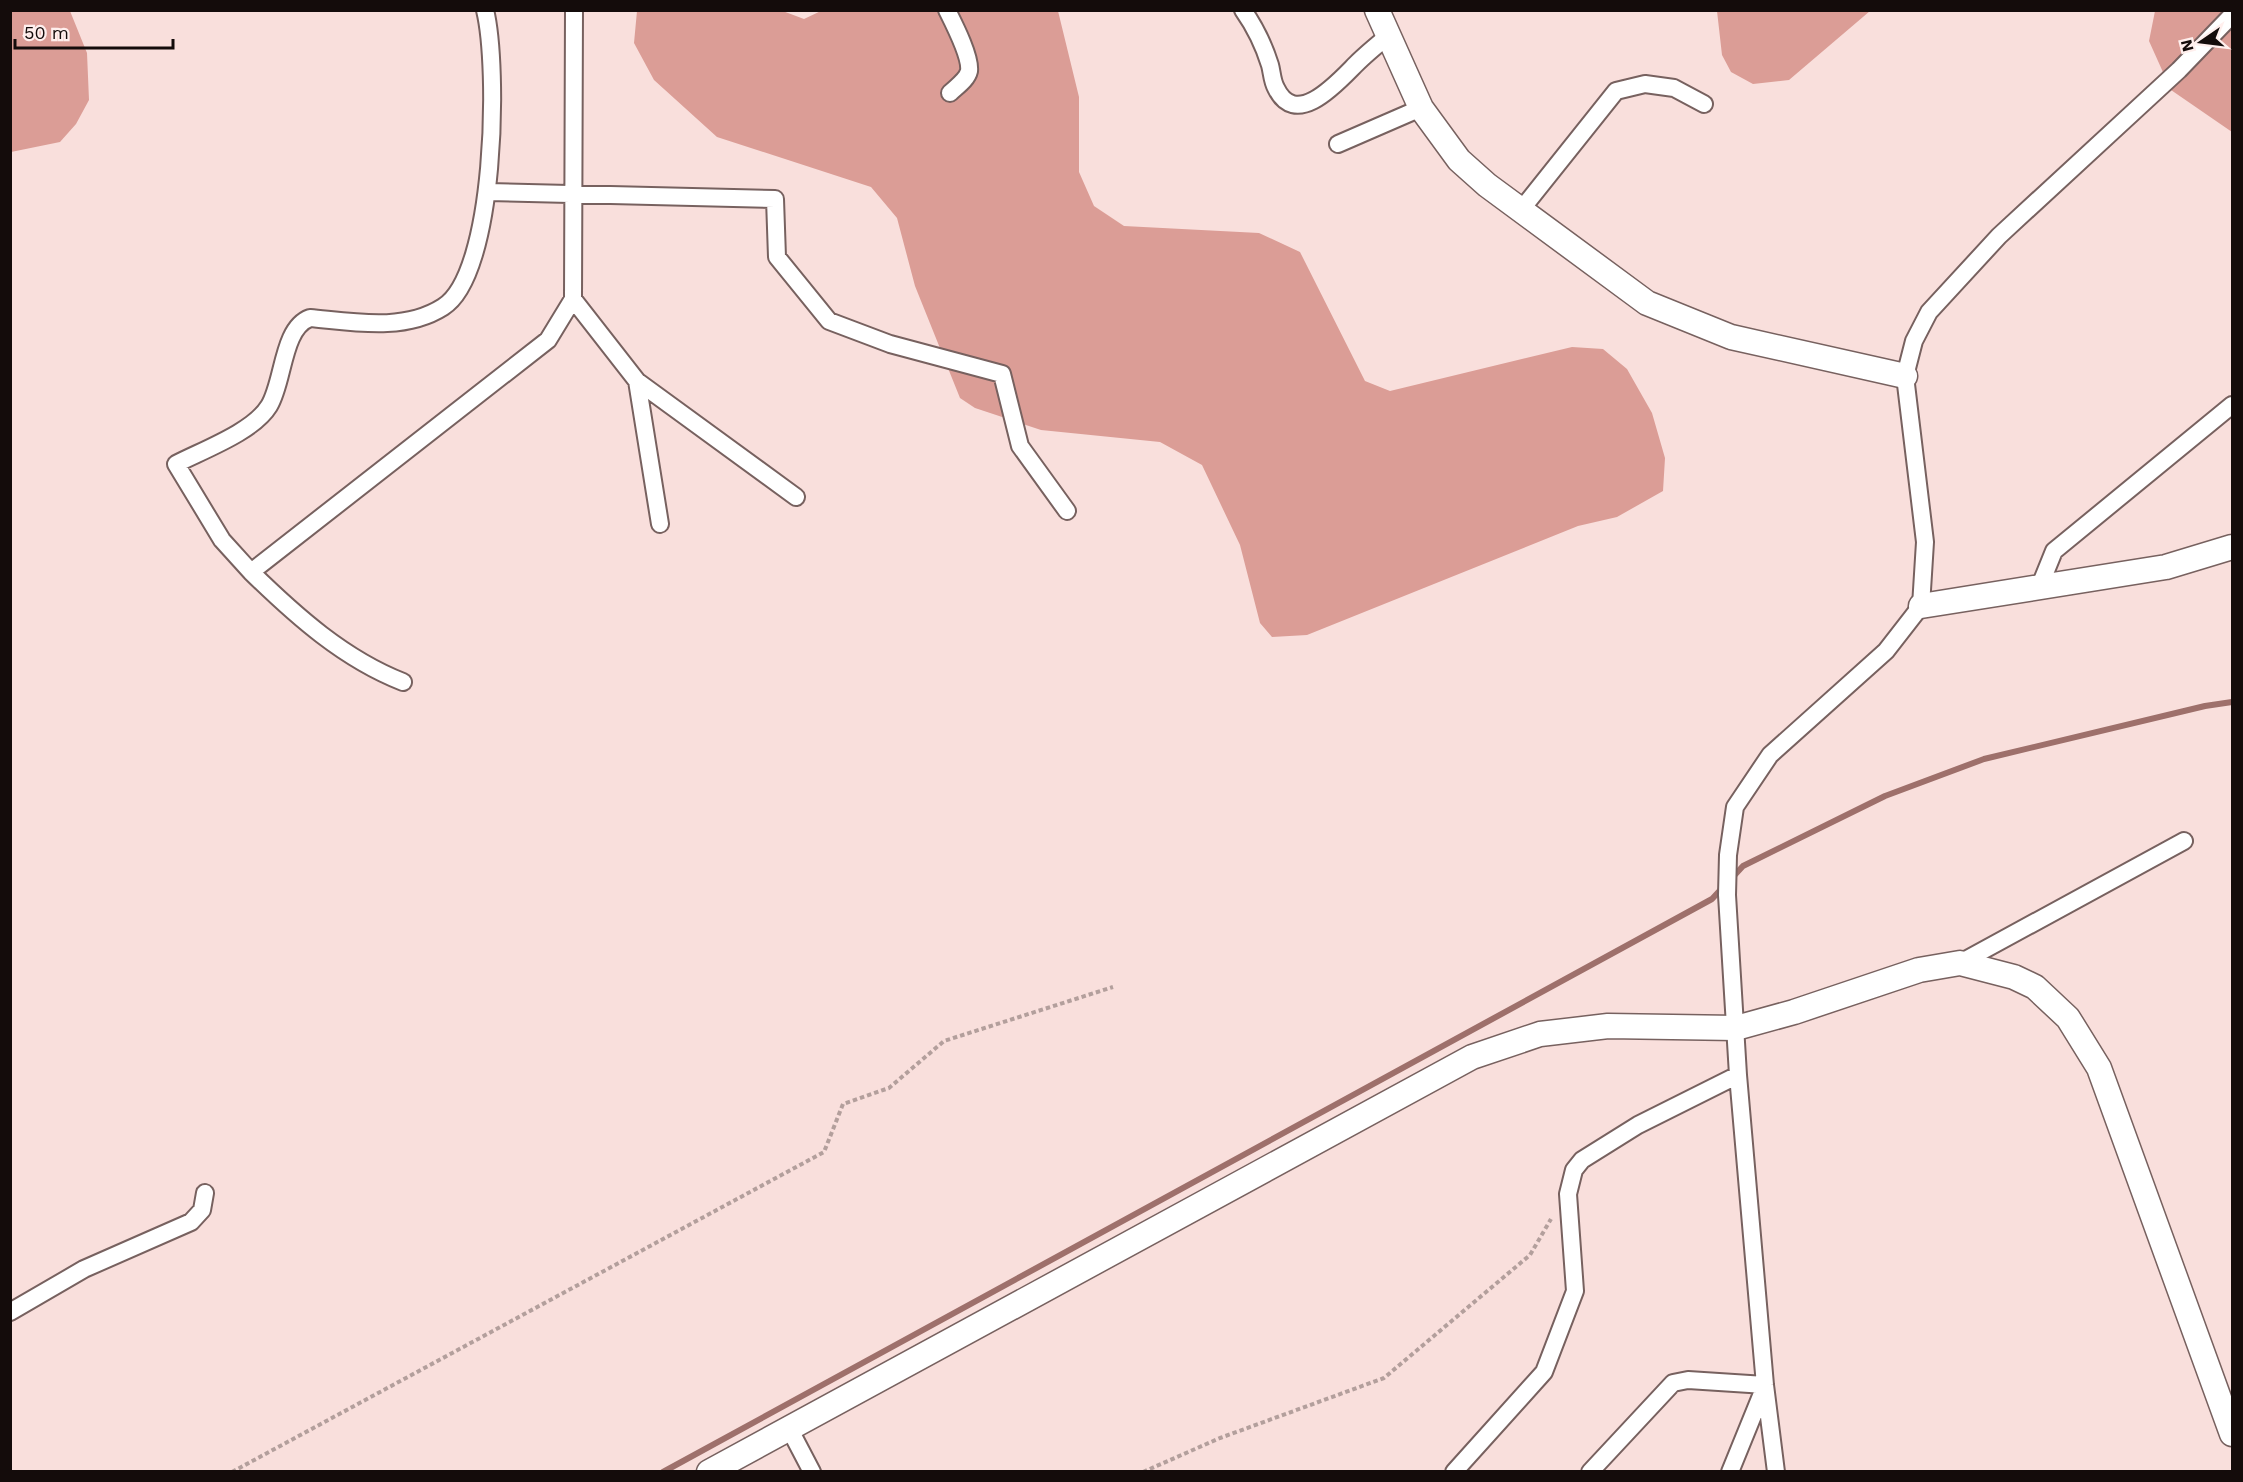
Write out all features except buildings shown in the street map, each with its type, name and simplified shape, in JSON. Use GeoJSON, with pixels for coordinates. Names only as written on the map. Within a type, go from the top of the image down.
{"type":"FeatureCollection","features":[{"type":"Feature","properties":{"kind":"street"},"geometry":{"type":"LineString","coordinates":[[403,682],[375,671],[332,643],[288,608],[222,540],[176,464],[248,427],[269,407],[286,362],[291,335],[300,321],[310,318],[377,324],[399,323],[429,315],[444,307],[456,296],[469,273],[488,192],[492,63],[491,35],[485,10]]}},
{"type":"Feature","properties":{"kind":"street"},"geometry":{"type":"LineString","coordinates":[[251,572],[548,340],[573,299],[574,10]]}},
{"type":"Feature","properties":{"kind":"street"},"geometry":{"type":"LineString","coordinates":[[947,10],[967,58],[969,70],[965,78],[950,93]]}},
{"type":"Feature","properties":{"kind":"street"},"geometry":{"type":"LineString","coordinates":[[1243,10],[1257,34],[1275,87],[1284,100],[1298,105],[1312,102],[1328,92],[1388,36]]}},
{"type":"Feature","properties":{"kind":"street"},"geometry":{"type":"LineString","coordinates":[[1377,10],[1421,108],[1459,160],[1521,210],[1647,303],[1690,323],[1731,337],[1905,376]]}},
{"type":"Feature","properties":{"kind":"street"},"geometry":{"type":"LineString","coordinates":[[1776,1472],[1765,1385],[1738,1075],[1727,895],[1728,855],[1735,807],[1770,755],[1886,651],[1921,606],[1925,542],[1905,376],[1914,341],[1929,312],[1998,237],[2179,70],[2232,15]]}},
{"type":"Feature","properties":{"kind":"street"},"geometry":{"type":"LineString","coordinates":[[1521,210],[1616,92],[1645,84],[1674,88],[1704,104]]}},
{"type":"Feature","properties":{"kind":"street"},"geometry":{"type":"LineString","coordinates":[[1338,144],[1421,108]]}},
{"type":"Feature","properties":{"kind":"street"},"geometry":{"type":"LineString","coordinates":[[488,192],[775,199],[777,257],[828,321],[890,344],[1002,374],[1020,446],[1067,511]]}},
{"type":"Feature","properties":{"kind":"street"},"geometry":{"type":"LineString","coordinates":[[573,299],[637,381],[796,497]]}},
{"type":"Feature","properties":{"kind":"street"},"geometry":{"type":"LineString","coordinates":[[637,381],[660,524]]}},
{"type":"Feature","properties":{"kind":"street"},"geometry":{"type":"LineString","coordinates":[[2039,588],[2054,551],[2232,405]]}},
{"type":"Feature","properties":{"kind":"street"},"geometry":{"type":"LineString","coordinates":[[1921,606],[2166,567],[2232,547]]}},
{"type":"Feature","properties":{"kind":"street"},"geometry":{"type":"LineString","coordinates":[[709,1472],[1472,1057],[1540,1034],[1608,1026],[1736,1028],[1794,1012],[1919,970],[1960,963],[2184,841]]}},
{"type":"Feature","properties":{"kind":"street"},"geometry":{"type":"LineString","coordinates":[[1960,963],[2014,977],[2035,987],[2068,1018],[2099,1068],[2232,1434]]}},
{"type":"Feature","properties":{"kind":"street"},"geometry":{"type":"LineString","coordinates":[[1464,1468],[1538,1382],[1575,1291],[1569,1188],[1574,1170],[1582,1160],[1638,1125],[1738,1075]]}},
{"type":"Feature","properties":{"kind":"street"},"geometry":{"type":"LineString","coordinates":[[10,1312],[84,1269],[191,1222],[202,1210],[205,1193]]}},
{"type":"Feature","properties":{"kind":"street"},"geometry":{"type":"LineString","coordinates":[[1590,1472],[1672,1383],[1688,1380],[1765,1385]]}},
{"type":"Feature","properties":{"kind":"street"},"geometry":{"type":"LineString","coordinates":[[1730,1472],[1765,1385]]}},
{"type":"Feature","properties":{"kind":"street"},"geometry":{"type":"LineString","coordinates":[[789,1428],[812,1472]]}},
{"type":"Feature","properties":{"kind":"path"},"geometry":{"type":"LineString","coordinates":[[232,1472],[824,1152],[843,1104],[889,1088],[944,1041],[1113,987]]}},
{"type":"Feature","properties":{"kind":"path"},"geometry":{"type":"LineString","coordinates":[[1143,1472],[1220,1438],[1384,1378],[1530,1255],[1569,1188]]}},
{"type":"Feature","properties":{"kind":"shaded area"},"geometry":{"type":"Polygon","coordinates":[[[11,10],[70,11],[87,53],[89,100],[76,124],[60,142],[11,152],[11,10]]]}},
{"type":"Feature","properties":{"kind":"shaded area"},"geometry":{"type":"Polygon","coordinates":[[[780,10],[804,19],[823,10],[1058,11],[1079,97],[1079,172],[1094,206],[1124,226],[1259,233],[1300,252],[1365,381],[1390,391],[1572,347],[1603,349],[1627,369],[1652,413],[1665,458],[1663,491],[1617,517],[1578,526],[1307,635],[1272,637],[1260,623],[1240,545],[1202,465],[1160,442],[1041,430],[975,408],[960,398],[915,286],[897,218],[871,187],[717,137],[654,80],[634,43],[637,11],[780,10]]]}},
{"type":"Feature","properties":{"kind":"shaded area"},"geometry":{"type":"Polygon","coordinates":[[[1717,10],[1870,11],[1789,80],[1753,84],[1731,72],[1722,55],[1717,10]]]}},
{"type":"Feature","properties":{"kind":"shaded area"},"geometry":{"type":"Polygon","coordinates":[[[2155,11],[2232,11],[2232,132],[2171,90],[2149,41],[2155,11]]]}},
{"type":"Feature","properties":{"kind":"waterway"},"geometry":{"type":"LineString","coordinates":[[1731,879],[1743,866],[1885,796],[1984,759],[2205,706],[2232,702]]}},
{"type":"Feature","properties":{"kind":"waterway"},"geometry":{"type":"LineString","coordinates":[[663,1472],[1712,899],[1724,886]]}}]}
